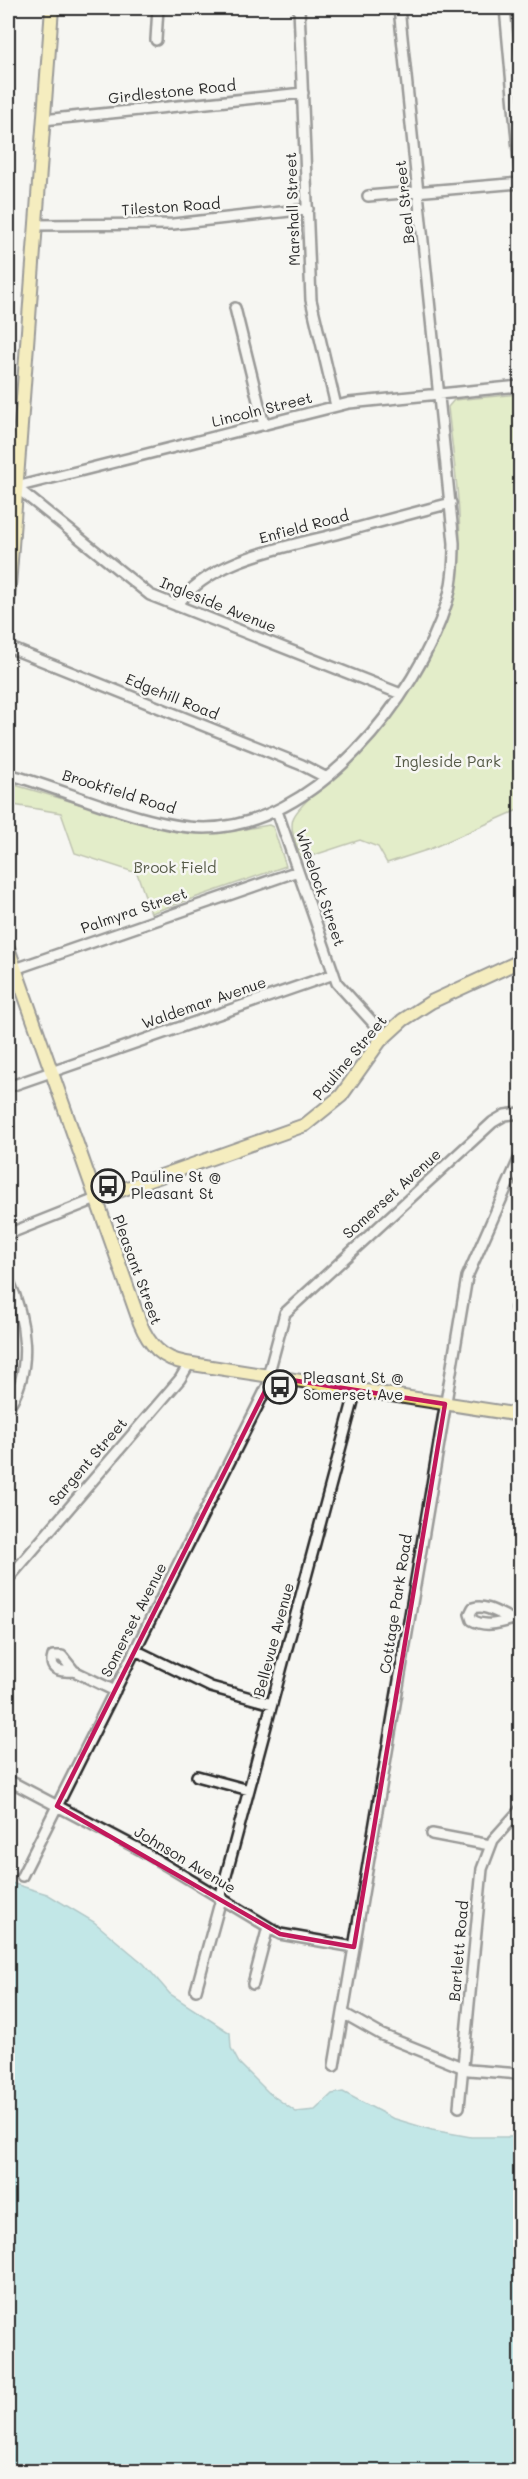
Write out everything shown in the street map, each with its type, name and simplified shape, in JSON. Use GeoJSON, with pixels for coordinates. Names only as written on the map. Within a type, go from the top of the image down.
{"type":"FeatureCollection","features":[{"type":"Feature","properties":{"kind":"main road"},"geometry":{"type":"LineString","coordinates":[[8,600],[52,8]]}},
{"type":"Feature","properties":{"kind":"main road","name":"Pleasant Street"},"geometry":{"type":"LineString","coordinates":[[8,948],[146,1338],[164,1356],[189,1364],[520,1415]]}},
{"type":"Feature","properties":{"kind":"main road","name":"Pauline Street"},"geometry":{"type":"LineString","coordinates":[[96,1199],[304,1125],[341,1096],[385,1036],[420,1008],[520,961]]}},
{"type":"Feature","properties":{"kind":"street"},"geometry":{"type":"LineString","coordinates":[[156,40],[158,8]]}},
{"type":"Feature","properties":{"kind":"street","name":"Marshall Street"},"geometry":{"type":"LineString","coordinates":[[299,8],[311,300],[336,406]]}},
{"type":"Feature","properties":{"kind":"street","name":"Beal Street"},"geometry":{"type":"LineString","coordinates":[[399,8],[439,394]]}},
{"type":"Feature","properties":{"kind":"street"},"geometry":{"type":"LineString","coordinates":[[505,8],[520,172]]}},
{"type":"Feature","properties":{"kind":"street","name":"Girdlestone Road"},"geometry":{"type":"LineString","coordinates":[[43,120],[303,93]]}},
{"type":"Feature","properties":{"kind":"street"},"geometry":{"type":"LineString","coordinates":[[368,196],[520,183]]}},
{"type":"Feature","properties":{"kind":"street","name":"Tileston Road"},"geometry":{"type":"LineString","coordinates":[[35,225],[159,225],[308,209]]}},
{"type":"Feature","properties":{"kind":"street"},"geometry":{"type":"LineString","coordinates":[[236,309],[264,425]]}},
{"type":"Feature","properties":{"kind":"street","name":"Lincoln Street"},"geometry":{"type":"LineString","coordinates":[[16,487],[336,406],[520,386]]}},
{"type":"Feature","properties":{"kind":"street","name":"Brookfield Road"},"geometry":{"type":"LineString","coordinates":[[8,774],[162,822],[183,826],[230,826],[277,812],[300,798],[325,777],[371,732],[401,694],[426,652],[450,592],[454,554],[439,394]]}},
{"type":"Feature","properties":{"kind":"street","name":"Ingleside Avenue"},"geometry":{"type":"LineString","coordinates":[[16,487],[139,587],[177,606],[401,694]]}},
{"type":"Feature","properties":{"kind":"street","name":"Enfield Road"},"geometry":{"type":"LineString","coordinates":[[177,606],[186,594],[209,577],[243,560],[451,503]]}},
{"type":"Feature","properties":{"kind":"street","name":"Edgehill Road"},"geometry":{"type":"LineString","coordinates":[[8,647],[302,765],[325,777]]}},
{"type":"Feature","properties":{"kind":"street","name":"Wheelock Street"},"geometry":{"type":"LineString","coordinates":[[277,812],[334,974]]}},
{"type":"Feature","properties":{"kind":"street","name":"Palmyra Street"},"geometry":{"type":"LineString","coordinates":[[15,969],[298,871]]}},
{"type":"Feature","properties":{"kind":"street"},"geometry":{"type":"LineString","coordinates":[[334,974],[340,988],[385,1036]]}},
{"type":"Feature","properties":{"kind":"street","name":"Waldemar Avenue"},"geometry":{"type":"LineString","coordinates":[[8,1087],[334,974]]}},
{"type":"Feature","properties":{"kind":"street","name":"Somerset Avenue"},"geometry":{"type":"LineString","coordinates":[[22,1876],[270,1376],[285,1313],[493,1122],[505,1115],[520,1113]]}},
{"type":"Feature","properties":{"kind":"street","name":"Cottage Park Road"},"geometry":{"type":"LineString","coordinates":[[334,2066],[467,1277],[520,1156]]}},
{"type":"Feature","properties":{"kind":"street"},"geometry":{"type":"LineString","coordinates":[[8,1234],[96,1199]]}},
{"type":"Feature","properties":{"kind":"street"},"geometry":{"type":"LineString","coordinates":[[8,1279],[20,1312],[24,1348],[21,1380],[8,1407]]}},
{"type":"Feature","properties":{"kind":"street","name":"Sargent Street"},"geometry":{"type":"LineString","coordinates":[[8,1579],[180,1379],[189,1364]]}},
{"type":"Feature","properties":{"kind":"street","name":"Bellevue Avenue"},"geometry":{"type":"LineString","coordinates":[[196,1990],[356,1390]]}},
{"type":"Feature","properties":{"kind":"street"},"geometry":{"type":"LineString","coordinates":[[510,1620],[520,1622]]}},
{"type":"Feature","properties":{"kind":"street"},"geometry":{"type":"LineString","coordinates":[[135,1650],[211,1687],[272,1704]]}},
{"type":"Feature","properties":{"kind":"street"},"geometry":{"type":"LineString","coordinates":[[74,1671],[115,1691]]}},
{"type":"Feature","properties":{"kind":"street"},"geometry":{"type":"LineString","coordinates":[[197,1776],[249,1790]]}},
{"type":"Feature","properties":{"kind":"street","name":"Johnson Avenue"},"geometry":{"type":"LineString","coordinates":[[8,1780],[139,1849],[268,1927],[285,1935],[354,1947]]}},
{"type":"Feature","properties":{"kind":"street","name":"Bartlett Road"},"geometry":{"type":"LineString","coordinates":[[459,2107],[481,1875],[490,1845],[520,1810]]}},
{"type":"Feature","properties":{"kind":"street"},"geometry":{"type":"LineString","coordinates":[[432,1834],[490,1845]]}},
{"type":"Feature","properties":{"kind":"street"},"geometry":{"type":"LineString","coordinates":[[253,1984],[268,1927]]}},
{"type":"Feature","properties":{"kind":"street"},"geometry":{"type":"LineString","coordinates":[[343,2013],[382,2035],[463,2067],[475,2071],[520,2074]]}},
{"type":"Feature","properties":{"kind":"highlighted area"},"geometry":{"type":"Polygon","coordinates":[[[272,1377],[445,1404],[354,1947],[280,1934],[57,1806],[272,1377]]]}},
{"type":"Feature","properties":{"kind":"green space","name":"Ingleside Park"},"geometry":{"type":"Polygon","coordinates":[[[520,394],[520,809],[430,849],[387,863],[378,847],[360,840],[302,859],[292,829],[293,819],[297,812],[304,803],[364,750],[385,726],[428,662],[444,626],[454,592],[459,559],[460,525],[448,407],[454,400],[520,394]]]}},
{"type":"Feature","properties":{"kind":"green space","name":"Brook Field"},"geometry":{"type":"Polygon","coordinates":[[[8,783],[176,832],[216,834],[269,825],[273,827],[286,866],[151,913],[137,873],[75,853],[61,813],[8,804],[8,783]]]}},
{"type":"Feature","properties":{"kind":"water"},"geometry":{"type":"Polygon","coordinates":[[[8,1882],[47,1894],[94,1922],[144,1964],[170,1994],[230,2033],[231,2048],[239,2063],[269,2093],[296,2112],[315,2110],[332,2094],[343,2092],[392,2118],[432,2130],[471,2137],[520,2137],[520,2471],[8,2471],[8,1882]]]}},
{"type":"Feature","properties":{"kind":"place","name":"Pauline St @ Pleasant St"},"geometry":{"type":"Point","coordinates":[108,1186]}},
{"type":"Feature","properties":{"kind":"place","name":"Pleasant St @ Somerset Ave"},"geometry":{"type":"Point","coordinates":[280,1387]}}]}
